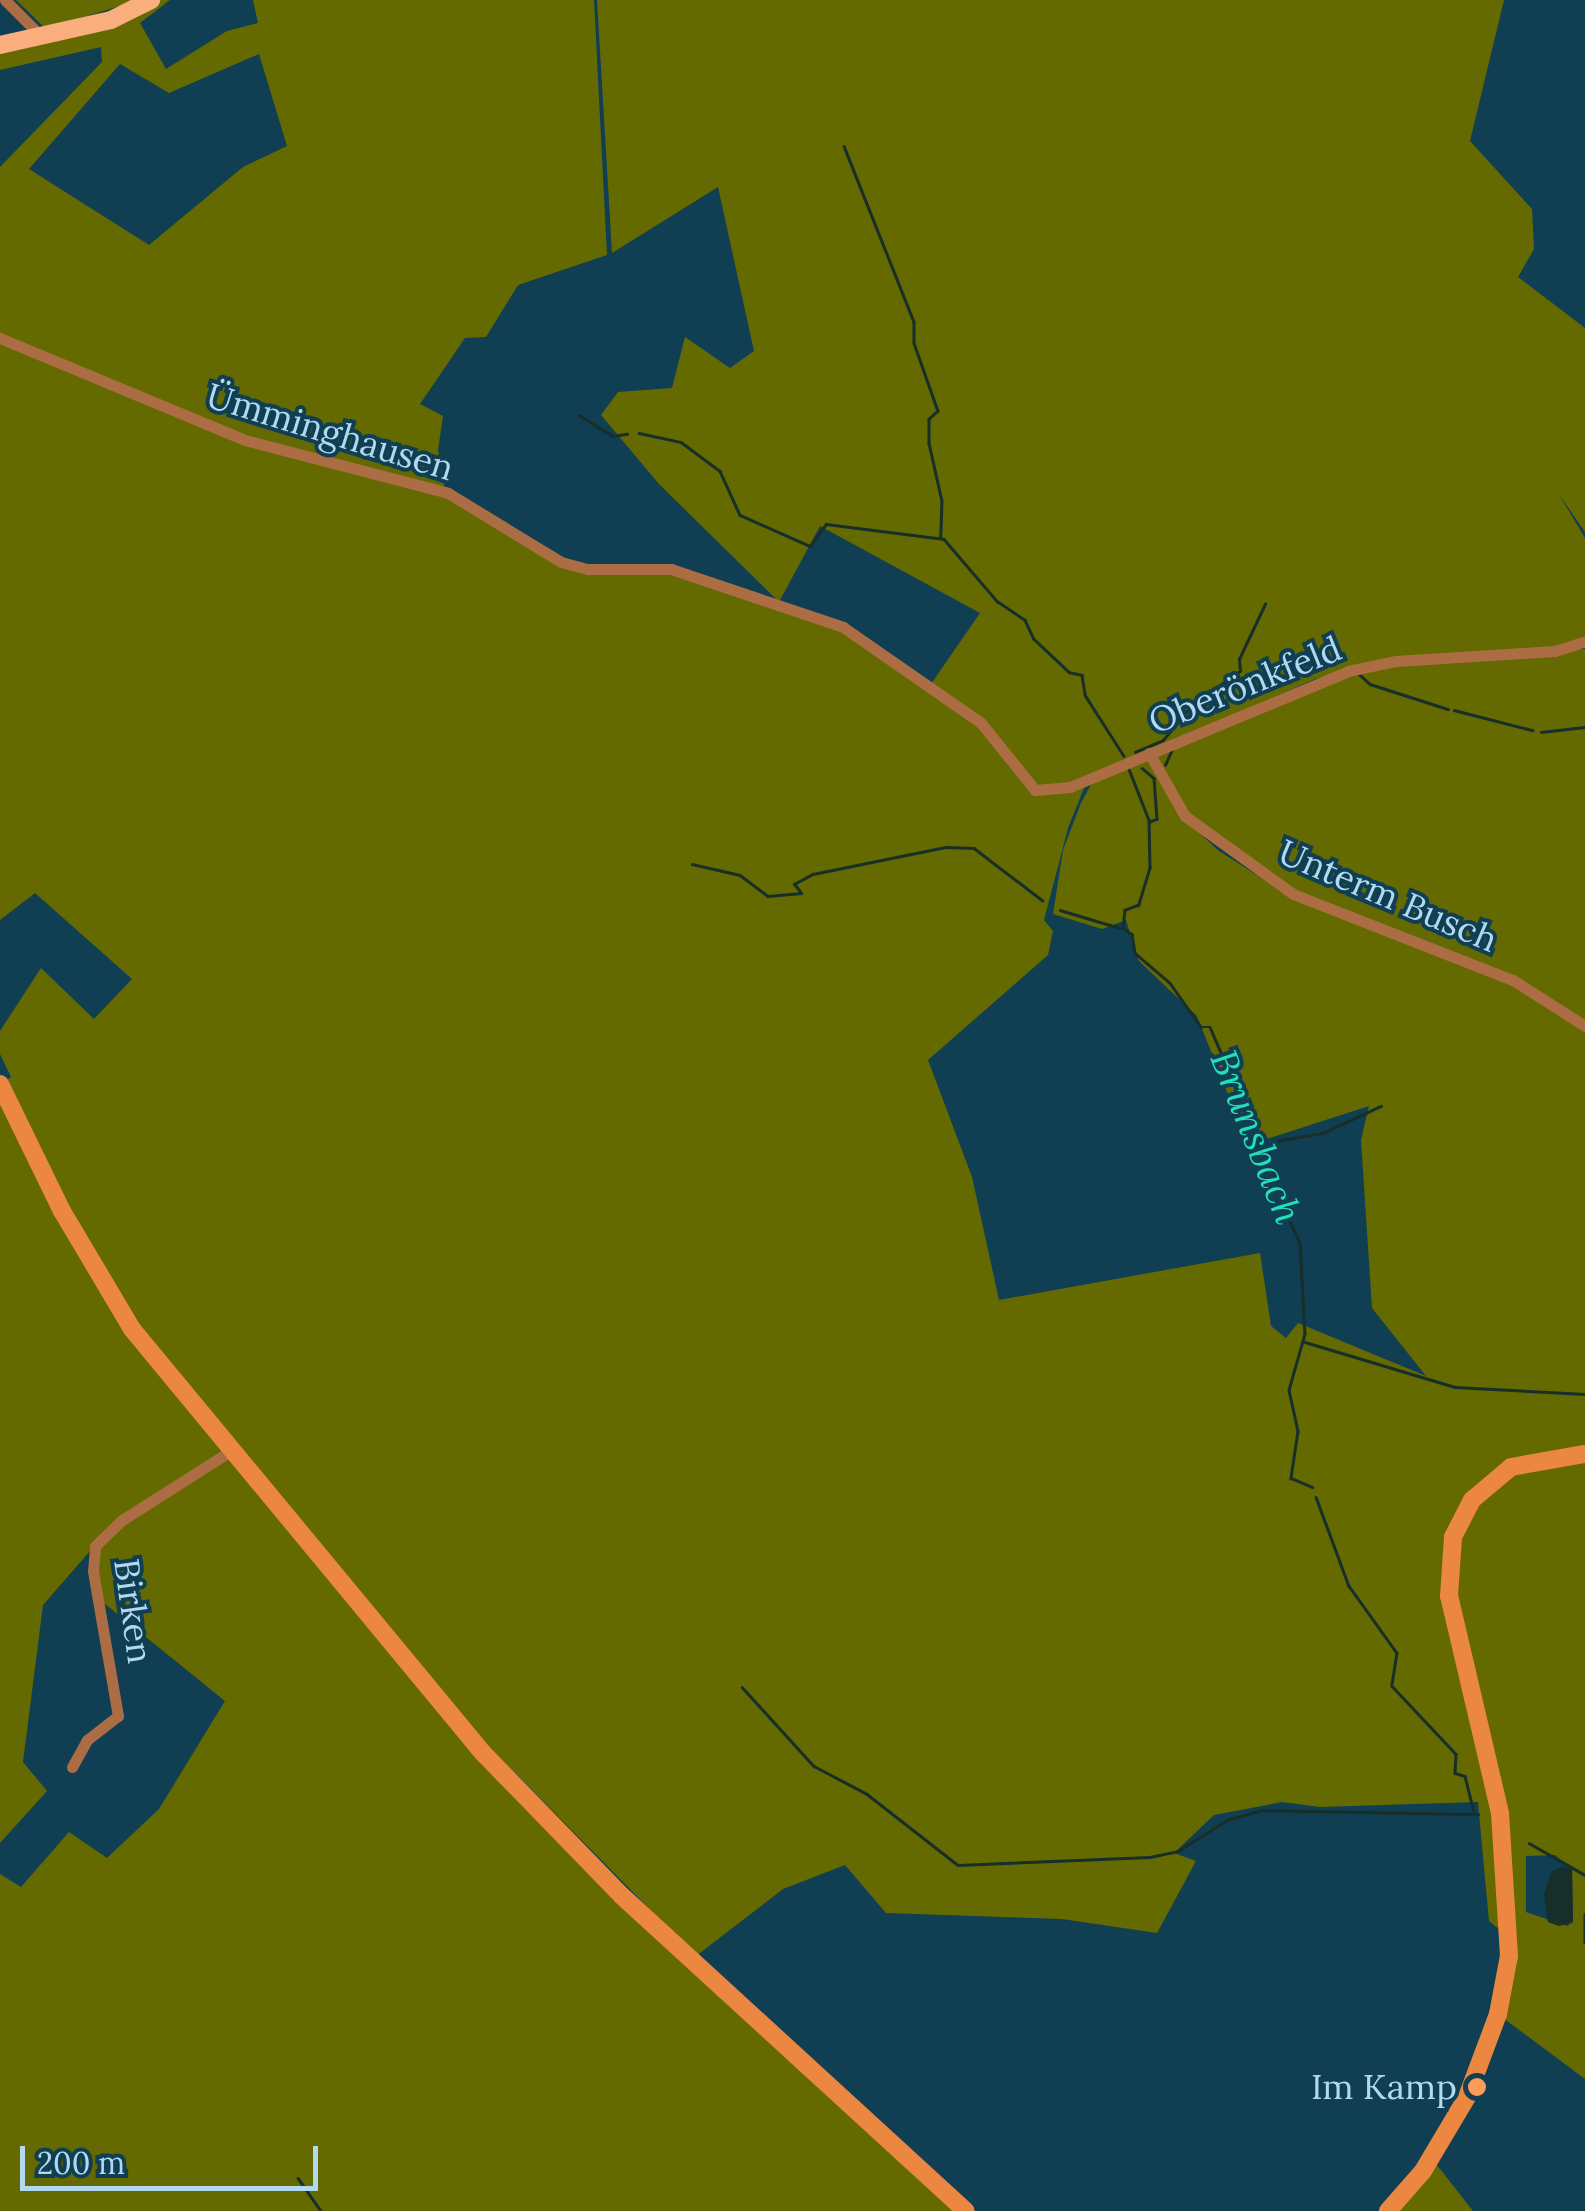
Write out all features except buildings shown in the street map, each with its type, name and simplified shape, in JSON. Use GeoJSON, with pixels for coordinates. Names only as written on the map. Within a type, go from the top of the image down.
{"type":"FeatureCollection","features":[{"type":"Feature","properties":{"kind":"main road"},"geometry":{"type":"LineString","coordinates":[[0,45],[111,20],[150,0]]}},
{"type":"Feature","properties":{"kind":"main road"},"geometry":{"type":"LineString","coordinates":[[0,1084],[119,1308],[230,1452],[520,1792],[622,1896],[966,2211]]}},
{"type":"Feature","properties":{"kind":"main road"},"geometry":{"type":"LineString","coordinates":[[1388,2211],[1423,2171],[1466,2097],[1498,2014],[1510,1956],[1500,1813],[1449,1596],[1453,1537],[1472,1500],[1510,1468],[1585,1454]]}},
{"type":"Feature","properties":{"kind":"street"},"geometry":{"type":"LineString","coordinates":[[5,0],[42,37]]}},
{"type":"Feature","properties":{"kind":"street","name":"Ümminghausen"},"geometry":{"type":"LineString","coordinates":[[0,338],[245,440],[448,493],[561,562],[588,569],[669,568],[843,626],[981,724],[1028,786],[1049,790]]}},
{"type":"Feature","properties":{"kind":"street","name":"Oberönkfeld"},"geometry":{"type":"LineString","coordinates":[[1049,790],[1371,664],[1555,652],[1585,641]]}},
{"type":"Feature","properties":{"kind":"street","name":"Unterm Busch"},"geometry":{"type":"LineString","coordinates":[[1148,753],[1184,816],[1279,885],[1513,980],[1585,1026]]}},
{"type":"Feature","properties":{"kind":"street","name":"Birken"},"geometry":{"type":"LineString","coordinates":[[72,1767],[86,1740],[118,1716],[93,1571],[95,1546],[122,1520],[230,1452]]}},
{"type":"Feature","properties":{"kind":"shaded area"},"geometry":{"type":"Polygon","coordinates":[[[16,0],[139,0],[46,29],[16,0]]]}},
{"type":"Feature","properties":{"kind":"shaded area"},"geometry":{"type":"Polygon","coordinates":[[[160,0],[170,0],[140,23],[166,69],[227,31],[258,23],[253,0],[594,0],[607,255],[518,285],[486,337],[465,338],[420,404],[443,416],[438,450],[445,490],[428,487],[458,498],[561,562],[588,569],[671,569],[827,620],[937,691],[931,684],[980,613],[820,526],[779,602],[659,484],[601,415],[618,392],[672,388],[685,337],[730,368],[754,351],[718,187],[612,253],[597,0],[1504,0],[1470,141],[1532,209],[1534,249],[1518,277],[1585,328],[1585,532],[1558,493],[1585,538],[1585,636],[1555,649],[1399,660],[1585,649],[1585,1026],[1513,980],[1293,894],[1185,816],[1149,753],[1315,681],[1393,660],[1315,679],[1088,778],[1068,828],[1044,920],[1053,931],[1048,955],[928,1060],[972,1177],[999,1300],[1260,1253],[1271,1326],[1286,1338],[1298,1323],[1426,1376],[1372,1308],[1361,1140],[1369,1106],[1248,1145],[1197,1016],[1139,961],[1126,920],[1102,929],[1053,914],[1063,850],[1081,803],[1094,779],[1147,756],[1182,817],[1219,851],[1291,897],[1511,982],[1585,1030],[1585,2079],[1499,2015],[1511,1939],[1489,1921],[1478,1802],[1320,1807],[1282,1802],[1214,1815],[1174,1853],[1196,1861],[1157,1933],[1062,1919],[886,1913],[845,1865],[783,1889],[696,1956],[454,1711],[133,1321],[124,1330],[148,1361],[522,1806],[957,2211],[0,2211],[0,1874],[21,1887],[69,1832],[107,1858],[159,1809],[225,1701],[100,1600],[91,1550],[43,1605],[23,1762],[47,1791],[0,1843],[0,1084],[11,1077],[0,1054],[0,1031],[41,968],[94,1019],[132,979],[35,893],[0,920],[0,167],[102,62],[101,47],[0,70],[0,52],[116,24],[160,0]],[[259,54],[169,93],[120,64],[29,169],[149,245],[243,167],[287,146],[259,54]],[[1085,779],[1070,786],[1032,788],[1061,791],[1085,779]],[[1555,1855],[1526,1856],[1526,1912],[1567,1926],[1573,1922],[1572,1869],[1555,1855]]]}},
{"type":"Feature","properties":{"kind":"shaded area"},"geometry":{"type":"Polygon","coordinates":[[[1561,1867],[1572,1869],[1573,1922],[1559,1926],[1548,1922],[1544,1895],[1551,1872],[1561,1867]]]}},
{"type":"Feature","properties":{"kind":"shaded area"},"geometry":{"type":"Polygon","coordinates":[[[1433,2160],[1473,2211],[1392,2211],[1433,2160]]]}},
{"type":"Feature","properties":{"kind":"waterway"},"geometry":{"type":"LineString","coordinates":[[844,146],[914,322],[914,343],[938,411],[929,419],[929,443],[942,501],[941,537]]}},
{"type":"Feature","properties":{"kind":"waterway"},"geometry":{"type":"LineString","coordinates":[[579,415],[612,436],[627,434]]}},
{"type":"Feature","properties":{"kind":"waterway"},"geometry":{"type":"LineString","coordinates":[[639,433],[681,442],[720,471],[740,515],[810,546],[826,524],[944,539],[997,601],[1025,620],[1034,639],[1069,672],[1082,675],[1085,695],[1124,756]]}},
{"type":"Feature","properties":{"kind":"waterway"},"geometry":{"type":"LineString","coordinates":[[1135,752],[1163,740],[1192,705],[1240,671],[1239,659],[1265,604]]}},
{"type":"Feature","properties":{"kind":"waterway"},"geometry":{"type":"LineString","coordinates":[[1359,674],[1370,684],[1448,709]]}},
{"type":"Feature","properties":{"kind":"waterway"},"geometry":{"type":"LineString","coordinates":[[1454,710],[1532,730]]}},
{"type":"Feature","properties":{"kind":"waterway"},"geometry":{"type":"LineString","coordinates":[[1541,732],[1585,727]]}},
{"type":"Feature","properties":{"kind":"waterway"},"geometry":{"type":"LineString","coordinates":[[1165,765],[1172,749]]}},
{"type":"Feature","properties":{"kind":"waterway"},"geometry":{"type":"LineString","coordinates":[[1142,768],[1154,778],[1157,819],[1150,822]]}},
{"type":"Feature","properties":{"kind":"waterway","name":"Brunsbach"},"geometry":{"type":"LineString","coordinates":[[1129,769],[1149,820],[1150,868],[1139,905],[1125,910],[1123,928],[1132,934],[1135,953],[1170,983],[1201,1027],[1210,1027],[1248,1115],[1245,1123],[1300,1243],[1305,1334],[1289,1390],[1298,1431],[1291,1478],[1312,1487]]}},
{"type":"Feature","properties":{"kind":"waterway"},"geometry":{"type":"LineString","coordinates":[[692,864],[740,875],[768,896],[801,893],[794,884],[813,874],[946,847],[974,848],[1042,900]]}},
{"type":"Feature","properties":{"kind":"waterway"},"geometry":{"type":"LineString","coordinates":[[1060,910],[1120,928]]}},
{"type":"Feature","properties":{"kind":"waterway"},"geometry":{"type":"LineString","coordinates":[[1259,1144],[1323,1133],[1381,1106]]}},
{"type":"Feature","properties":{"kind":"waterway"},"geometry":{"type":"LineString","coordinates":[[1305,1342],[1455,1387],[1585,1394]]}},
{"type":"Feature","properties":{"kind":"waterway","name":"Brunsbach"},"geometry":{"type":"LineString","coordinates":[[1316,1497],[1349,1586],[1397,1653],[1392,1686],[1456,1754],[1455,1773],[1465,1776],[1474,1811]]}},
{"type":"Feature","properties":{"kind":"waterway"},"geometry":{"type":"LineString","coordinates":[[742,1687],[814,1766],[867,1794],[958,1865],[1150,1857],[1178,1851],[1227,1820],[1261,1810],[1478,1814]]}},
{"type":"Feature","properties":{"kind":"waterway"},"geometry":{"type":"LineString","coordinates":[[1529,1843],[1585,1875]]}},
{"type":"Feature","properties":{"kind":"waterway"},"geometry":{"type":"LineString","coordinates":[[1585,1914],[1585,1942]]}},
{"type":"Feature","properties":{"kind":"waterway"},"geometry":{"type":"LineString","coordinates":[[298,2178],[321,2211]]}},
{"type":"Feature","properties":{"kind":"place","name":"Im Kamp"},"geometry":{"type":"Point","coordinates":[1477,2087]}}]}
